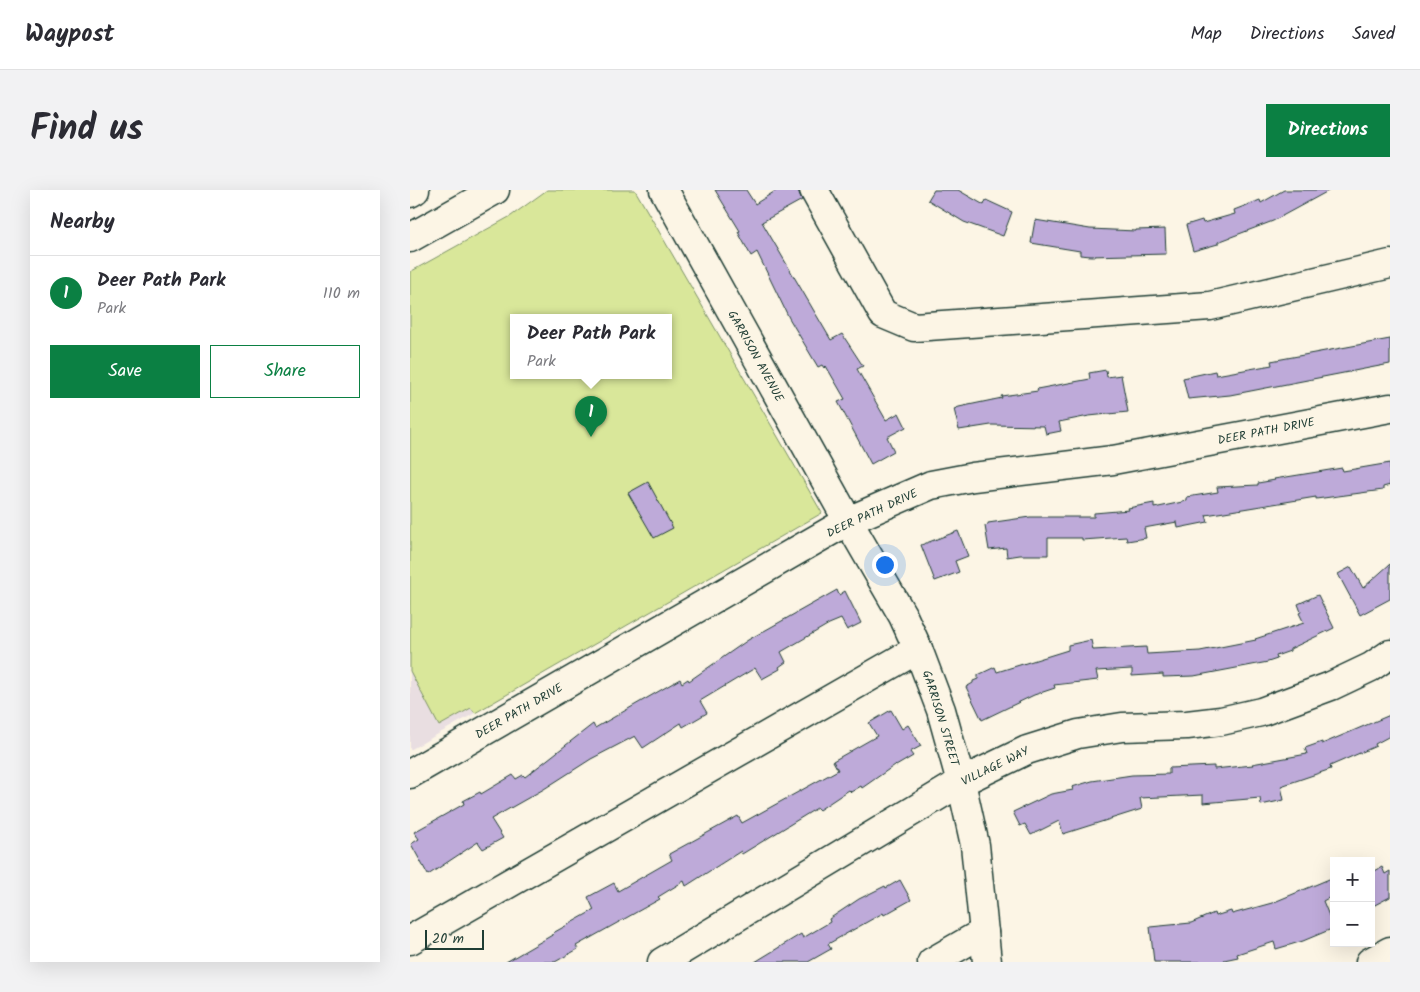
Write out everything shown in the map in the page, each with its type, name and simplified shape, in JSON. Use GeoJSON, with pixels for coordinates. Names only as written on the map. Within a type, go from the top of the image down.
{"type":"FeatureCollection","features":[{"type":"Feature","properties":{"kind":"street"},"geometry":{"type":"LineString","coordinates":[[410,193],[415,190]]}},
{"type":"Feature","properties":{"kind":"street"},"geometry":{"type":"LineString","coordinates":[[410,238],[495,190]]}},
{"type":"Feature","properties":{"kind":"street","name":"GARRISON AVENUE"},"geometry":{"type":"LineString","coordinates":[[664,190],[848,521]]}},
{"type":"Feature","properties":{"kind":"street"},"geometry":{"type":"LineString","coordinates":[[814,190],[883,314],[914,327],[1210,306],[1390,264]]}},
{"type":"Feature","properties":{"kind":"street","name":"DEER PATH DRIVE"},"geometry":{"type":"LineString","coordinates":[[410,774],[848,521],[931,485],[1112,460],[1390,408]]}},
{"type":"Feature","properties":{"kind":"street","name":"GARRISON STREET"},"geometry":{"type":"LineString","coordinates":[[848,521],[903,616],[918,649],[941,710],[961,782],[975,845],[987,962]]}},
{"type":"Feature","properties":{"kind":"street"},"geometry":{"type":"LineString","coordinates":[[410,940],[918,649]]}},
{"type":"Feature","properties":{"kind":"street","name":"VILLAGE WAY"},"geometry":{"type":"LineString","coordinates":[[662,962],[961,782],[1027,750],[1078,734],[1122,727],[1221,722],[1261,712],[1331,686],[1371,667],[1390,654]]}},
{"type":"Feature","properties":{"kind":"street"},"geometry":{"type":"LineString","coordinates":[[932,962],[984,932]]}},
{"type":"Feature","properties":{"kind":"street"},"geometry":{"type":"LineString","coordinates":[[1370,962],[1390,951]]}},
{"type":"Feature","properties":{"kind":"shaded area"},"geometry":{"type":"Polygon","coordinates":[[[410,602],[475,713],[410,750],[410,602]]]}},
{"type":"Feature","properties":{"kind":"green space"},"geometry":{"type":"Polygon","coordinates":[[[547,190],[635,190],[822,513],[475,713],[471,708],[439,726],[410,671],[410,272],[511,216],[547,190]]]}},
{"type":"Feature","properties":{"kind":"building"},"geometry":{"type":"Polygon","coordinates":[[[715,190],[746,190],[755,204],[777,190],[798,190],[802,200],[762,222],[831,340],[842,334],[863,366],[857,369],[886,420],[899,413],[906,427],[887,437],[894,451],[871,464],[838,402],[845,399],[826,366],[824,368],[822,365],[818,367],[789,318],[757,252],[751,256],[738,232],[740,231],[715,190]]]}},
{"type":"Feature","properties":{"kind":"building"},"geometry":{"type":"Polygon","coordinates":[[[934,190],[958,190],[984,205],[986,200],[1012,212],[1003,236],[964,222],[928,200],[934,190]]]}},
{"type":"Feature","properties":{"kind":"building"},"geometry":{"type":"Polygon","coordinates":[[[1284,190],[1330,190],[1273,221],[1218,242],[1218,244],[1193,251],[1186,225],[1202,220],[1203,223],[1235,214],[1234,210],[1260,200],[1261,203],[1284,190]]]}},
{"type":"Feature","properties":{"kind":"building"},"geometry":{"type":"Polygon","coordinates":[[[1035,220],[1090,229],[1136,231],[1165,229],[1166,254],[1091,256],[1080,255],[1080,251],[1031,243],[1035,220]]]}},
{"type":"Feature","properties":{"kind":"building"},"geometry":{"type":"Polygon","coordinates":[[[1390,339],[1390,364],[1230,395],[1188,399],[1183,378],[1215,371],[1216,375],[1272,365],[1271,361],[1390,339]]]}},
{"type":"Feature","properties":{"kind":"building"},"geometry":{"type":"Polygon","coordinates":[[[1106,370],[1107,377],[1121,375],[1128,412],[1089,416],[1059,422],[1061,431],[1046,434],[1044,426],[991,425],[959,430],[954,409],[1002,398],[1001,396],[1038,391],[1037,389],[1090,379],[1089,373],[1106,370]]]}},
{"type":"Feature","properties":{"kind":"building"},"geometry":{"type":"Polygon","coordinates":[[[1390,463],[1390,485],[1383,487],[1383,490],[1316,499],[1316,497],[1206,515],[1208,522],[1178,528],[1177,522],[1144,528],[1146,538],[1127,541],[1126,537],[1082,540],[1082,538],[1048,538],[1048,555],[1007,557],[1006,548],[989,550],[985,526],[988,523],[1030,517],[1094,517],[1094,513],[1129,510],[1128,508],[1154,503],[1154,508],[1187,501],[1187,497],[1218,492],[1217,487],[1258,485],[1258,483],[1274,479],[1342,468],[1343,471],[1390,463]]]}},
{"type":"Feature","properties":{"kind":"building"},"geometry":{"type":"Polygon","coordinates":[[[648,482],[673,528],[654,538],[628,493],[648,482]]]}},
{"type":"Feature","properties":{"kind":"building"},"geometry":{"type":"Polygon","coordinates":[[[958,531],[968,556],[955,561],[959,572],[935,581],[921,545],[958,531]]]}},
{"type":"Feature","properties":{"kind":"building"},"geometry":{"type":"Polygon","coordinates":[[[1390,564],[1390,599],[1360,615],[1338,574],[1351,567],[1363,588],[1390,564]]]}},
{"type":"Feature","properties":{"kind":"building"},"geometry":{"type":"Polygon","coordinates":[[[837,590],[839,595],[845,591],[861,623],[847,630],[841,619],[829,624],[781,652],[786,662],[779,667],[780,669],[762,679],[755,668],[700,701],[707,713],[683,727],[681,723],[643,748],[635,736],[591,759],[544,789],[491,819],[503,838],[483,849],[478,842],[428,875],[411,844],[419,839],[414,832],[464,804],[463,801],[480,792],[481,794],[513,775],[516,779],[523,775],[525,777],[593,724],[595,728],[680,679],[682,683],[688,679],[689,681],[748,640],[837,590]]]}},
{"type":"Feature","properties":{"kind":"building"},"geometry":{"type":"Polygon","coordinates":[[[1318,595],[1334,628],[1290,649],[1290,651],[1276,656],[1277,659],[1268,662],[1194,676],[1163,677],[1163,674],[1132,676],[1132,669],[1096,671],[1098,680],[1054,685],[1055,688],[1034,695],[982,720],[966,687],[978,679],[978,675],[995,667],[997,672],[1068,650],[1068,645],[1091,640],[1093,650],[1146,647],[1147,654],[1200,651],[1256,640],[1304,623],[1299,613],[1301,612],[1298,604],[1318,595]]]}},
{"type":"Feature","properties":{"kind":"building"},"geometry":{"type":"Polygon","coordinates":[[[891,710],[902,729],[908,725],[921,746],[910,752],[913,756],[895,765],[862,788],[861,786],[851,792],[849,790],[819,810],[817,808],[742,854],[741,851],[686,886],[684,881],[658,897],[660,899],[576,946],[578,949],[555,962],[506,962],[594,910],[588,897],[614,883],[618,891],[672,860],[669,854],[738,816],[742,823],[838,770],[833,761],[877,736],[869,723],[891,710]]]}},
{"type":"Feature","properties":{"kind":"building"},"geometry":{"type":"Polygon","coordinates":[[[1390,715],[1390,736],[1375,744],[1376,746],[1330,766],[1331,769],[1281,786],[1284,800],[1261,805],[1260,798],[1203,803],[1203,795],[1140,798],[1142,809],[1063,834],[1059,821],[1031,835],[1025,824],[1020,826],[1013,812],[1051,794],[1073,790],[1072,787],[1092,781],[1132,775],[1169,774],[1169,768],[1214,766],[1214,769],[1253,765],[1307,754],[1305,748],[1322,742],[1322,744],[1390,715]]]}},
{"type":"Feature","properties":{"kind":"building"},"geometry":{"type":"Polygon","coordinates":[[[1382,867],[1385,874],[1390,871],[1390,897],[1375,905],[1375,902],[1375,871],[1382,867]]]}},
{"type":"Feature","properties":{"kind":"building"},"geometry":{"type":"Polygon","coordinates":[[[1330,879],[1330,897],[1323,901],[1330,918],[1330,930],[1303,941],[1276,949],[1274,942],[1237,954],[1238,957],[1224,960],[1225,962],[1154,962],[1150,927],[1191,923],[1214,913],[1215,916],[1231,911],[1232,914],[1272,903],[1330,879]]]}},
{"type":"Feature","properties":{"kind":"building"},"geometry":{"type":"Polygon","coordinates":[[[900,880],[911,900],[884,915],[883,913],[828,944],[831,949],[808,962],[755,962],[801,934],[803,938],[830,922],[829,919],[859,899],[900,880]]]}},
{"type":"Feature","properties":{"kind":"place","name":"Deer Path Park"},"geometry":{"type":"Point","coordinates":[591,437]}}]}
